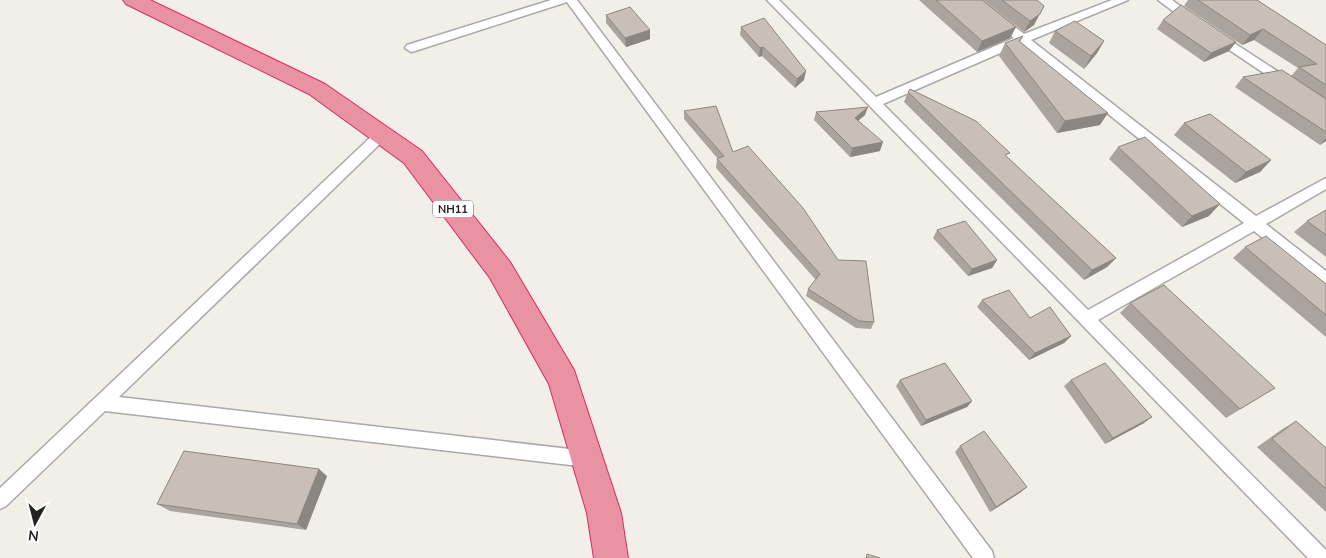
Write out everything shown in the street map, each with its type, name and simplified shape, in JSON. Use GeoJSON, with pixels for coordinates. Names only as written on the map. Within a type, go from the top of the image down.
{"type":"FeatureCollection","features":[{"type":"Feature","properties":{"kind":"highway","name":"NH11"},"geometry":{"type":"LineString","coordinates":[[133,0],[317,89],[413,157],[500,270],[563,380],[604,513],[611,558]]}},
{"type":"Feature","properties":{"kind":"lane"},"geometry":{"type":"LineString","coordinates":[[411,48],[563,0]]}},
{"type":"Feature","properties":{"kind":"lane"},"geometry":{"type":"LineString","coordinates":[[571,0],[985,558]]}},
{"type":"Feature","properties":{"kind":"lane"},"geometry":{"type":"LineString","coordinates":[[772,0],[1321,558]]}},
{"type":"Feature","properties":{"kind":"lane"},"geometry":{"type":"LineString","coordinates":[[973,0],[1326,280]]}},
{"type":"Feature","properties":{"kind":"lane"},"geometry":{"type":"LineString","coordinates":[[874,103],[1022,39],[1122,0]]}},
{"type":"Feature","properties":{"kind":"lane"},"geometry":{"type":"LineString","coordinates":[[1164,0],[1294,88]]}},
{"type":"Feature","properties":{"kind":"lane"},"geometry":{"type":"LineString","coordinates":[[0,500],[381,135]]}},
{"type":"Feature","properties":{"kind":"lane"},"geometry":{"type":"LineString","coordinates":[[1086,319],[1326,183]]}},
{"type":"Feature","properties":{"kind":"lane"},"geometry":{"type":"LineString","coordinates":[[101,403],[587,459]]}},
{"type":"Feature","properties":{"kind":"building"},"geometry":{"type":"Polygon","coordinates":[[[936,0],[982,0],[1016,27],[982,41],[936,0]]]}},
{"type":"Feature","properties":{"kind":"building"},"geometry":{"type":"Polygon","coordinates":[[[1002,0],[1037,0],[1044,6],[1040,14],[1030,21],[1002,0]]]}},
{"type":"Feature","properties":{"kind":"building"},"geometry":{"type":"Polygon","coordinates":[[[1198,0],[1257,0],[1326,45],[1326,85],[1299,67],[1317,64],[1263,29],[1250,35],[1198,0]]]}},
{"type":"Feature","properties":{"kind":"building"},"geometry":{"type":"Polygon","coordinates":[[[1181,5],[1236,42],[1211,53],[1163,20],[1181,5]]]}},
{"type":"Feature","properties":{"kind":"building"},"geometry":{"type":"Polygon","coordinates":[[[630,7],[650,30],[625,38],[606,15],[630,7]]]}},
{"type":"Feature","properties":{"kind":"building"},"geometry":{"type":"Polygon","coordinates":[[[764,18],[806,71],[797,79],[763,47],[760,48],[741,27],[764,18]]]}},
{"type":"Feature","properties":{"kind":"building"},"geometry":{"type":"Polygon","coordinates":[[[1075,21],[1104,41],[1091,56],[1055,31],[1075,21]]]}},
{"type":"Feature","properties":{"kind":"building"},"geometry":{"type":"Polygon","coordinates":[[[1023,36],[1019,41],[1108,113],[1065,121],[1005,43],[1023,36]]]}},
{"type":"Feature","properties":{"kind":"building"},"geometry":{"type":"Polygon","coordinates":[[[1282,70],[1326,99],[1326,132],[1243,77],[1282,70]]]}},
{"type":"Feature","properties":{"kind":"building"},"geometry":{"type":"Polygon","coordinates":[[[910,89],[976,121],[1010,153],[1005,155],[1116,258],[1092,270],[908,92],[910,89]]]}},
{"type":"Feature","properties":{"kind":"building"},"geometry":{"type":"Polygon","coordinates":[[[716,106],[733,152],[748,146],[803,208],[838,260],[866,261],[874,322],[859,321],[808,289],[820,274],[717,159],[724,156],[684,111],[716,106]]]}},
{"type":"Feature","properties":{"kind":"building"},"geometry":{"type":"Polygon","coordinates":[[[868,107],[855,118],[883,142],[852,148],[816,112],[868,107]]]}},
{"type":"Feature","properties":{"kind":"building"},"geometry":{"type":"Polygon","coordinates":[[[1210,114],[1271,160],[1246,172],[1184,123],[1210,114]]]}},
{"type":"Feature","properties":{"kind":"building"},"geometry":{"type":"Polygon","coordinates":[[[1145,137],[1220,204],[1192,216],[1118,147],[1145,137]]]}},
{"type":"Feature","properties":{"kind":"building"},"geometry":{"type":"Polygon","coordinates":[[[1326,210],[1326,235],[1307,221],[1326,210]]]}},
{"type":"Feature","properties":{"kind":"building"},"geometry":{"type":"Polygon","coordinates":[[[965,221],[997,260],[972,269],[937,230],[965,221]]]}},
{"type":"Feature","properties":{"kind":"building"},"geometry":{"type":"Polygon","coordinates":[[[1266,236],[1326,284],[1326,315],[1245,247],[1266,236]]]}},
{"type":"Feature","properties":{"kind":"building"},"geometry":{"type":"Polygon","coordinates":[[[1164,285],[1275,388],[1240,409],[1130,303],[1164,285]]]}},
{"type":"Feature","properties":{"kind":"building"},"geometry":{"type":"Polygon","coordinates":[[[1009,290],[1030,318],[1050,307],[1071,336],[1035,353],[982,300],[1009,290]]]}},
{"type":"Feature","properties":{"kind":"building"},"geometry":{"type":"Polygon","coordinates":[[[945,363],[972,401],[926,420],[900,380],[945,363]]]}},
{"type":"Feature","properties":{"kind":"building"},"geometry":{"type":"Polygon","coordinates":[[[1105,363],[1152,417],[1113,438],[1071,380],[1105,363]]]}},
{"type":"Feature","properties":{"kind":"building"},"geometry":{"type":"Polygon","coordinates":[[[1296,421],[1326,448],[1326,489],[1272,439],[1296,421]]]}},
{"type":"Feature","properties":{"kind":"building"},"geometry":{"type":"Polygon","coordinates":[[[984,431],[1027,487],[996,507],[960,446],[984,431]]]}},
{"type":"Feature","properties":{"kind":"building"},"geometry":{"type":"Polygon","coordinates":[[[184,451],[319,469],[297,524],[157,504],[184,451]]]}},
{"type":"Feature","properties":{"kind":"building"},"geometry":{"type":"Polygon","coordinates":[[[867,554],[880,558],[866,558],[867,554]]]}}]}
